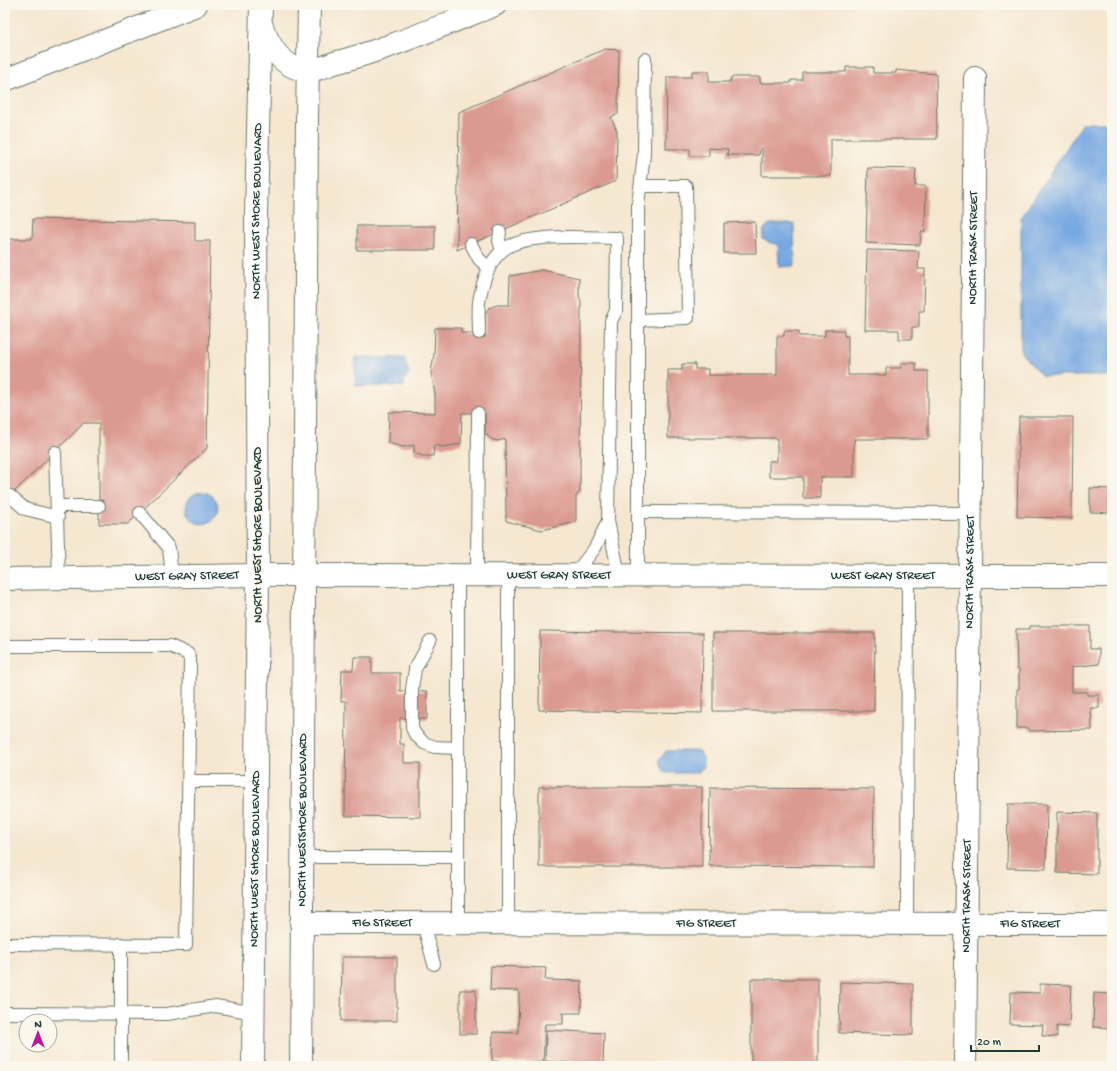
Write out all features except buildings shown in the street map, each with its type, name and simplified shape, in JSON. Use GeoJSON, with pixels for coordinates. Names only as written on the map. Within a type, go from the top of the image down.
{"type":"FeatureCollection","features":[{"type":"Feature","properties":{"kind":"main road"},"geometry":{"type":"LineString","coordinates":[[5,80],[196,5]]}},
{"type":"Feature","properties":{"kind":"main road"},"geometry":{"type":"LineString","coordinates":[[303,575],[309,5]]}},
{"type":"Feature","properties":{"kind":"main road"},"geometry":{"type":"LineString","coordinates":[[261,14],[266,39],[276,54],[291,66],[308,71],[347,60],[495,5]]}},
{"type":"Feature","properties":{"kind":"main road","name":"NORTH WEST SHORE BOULEVARD"},"geometry":{"type":"LineString","coordinates":[[253,1066],[258,575],[256,215],[261,14]]}},
{"type":"Feature","properties":{"kind":"main road","name":"NORTH TRASK STREET"},"geometry":{"type":"LineString","coordinates":[[965,1066],[969,576],[976,78]]}},
{"type":"Feature","properties":{"kind":"main road","name":"WEST GRAY STREET"},"geometry":{"type":"LineString","coordinates":[[5,579],[258,575],[1112,576]]}},
{"type":"Feature","properties":{"kind":"main road","name":"NORTH WESTSHORE BOULEVARD"},"geometry":{"type":"LineString","coordinates":[[300,1066],[303,575]]}},
{"type":"Feature","properties":{"kind":"main road","name":"FIG STREET"},"geometry":{"type":"LineString","coordinates":[[301,923],[1112,924]]}},
{"type":"Feature","properties":{"kind":"lane"},"geometry":{"type":"LineString","coordinates":[[628,575],[638,512],[638,205],[644,154],[645,59]]}},
{"type":"Feature","properties":{"kind":"lane"},"geometry":{"type":"LineString","coordinates":[[638,320],[688,318],[686,186],[641,186]]}},
{"type":"Feature","properties":{"kind":"lane"},"geometry":{"type":"LineString","coordinates":[[500,232],[499,241],[502,250]]}},
{"type":"Feature","properties":{"kind":"lane"},"geometry":{"type":"LineString","coordinates":[[478,333],[479,303],[489,268],[502,250],[518,242],[539,238],[617,238],[616,311],[611,321],[608,521],[628,575]]}},
{"type":"Feature","properties":{"kind":"lane"},"geometry":{"type":"LineString","coordinates":[[471,244],[478,259],[489,268]]}},
{"type":"Feature","properties":{"kind":"lane"},"geometry":{"type":"LineString","coordinates":[[458,923],[458,748],[478,413]]}},
{"type":"Feature","properties":{"kind":"lane"},"geometry":{"type":"LineString","coordinates":[[55,452],[59,578]]}},
{"type":"Feature","properties":{"kind":"lane"},"geometry":{"type":"LineString","coordinates":[[10,496],[25,509],[58,512],[98,506]]}},
{"type":"Feature","properties":{"kind":"lane"},"geometry":{"type":"LineString","coordinates":[[638,512],[970,513]]}},
{"type":"Feature","properties":{"kind":"lane"},"geometry":{"type":"LineString","coordinates":[[140,513],[169,548],[172,576]]}},
{"type":"Feature","properties":{"kind":"lane"},"geometry":{"type":"LineString","coordinates":[[574,575],[594,548],[608,521]]}},
{"type":"Feature","properties":{"kind":"lane"},"geometry":{"type":"LineString","coordinates":[[508,575],[508,923]]}},
{"type":"Feature","properties":{"kind":"lane"},"geometry":{"type":"LineString","coordinates":[[907,924],[908,576]]}},
{"type":"Feature","properties":{"kind":"lane"},"geometry":{"type":"LineString","coordinates":[[430,641],[415,669],[412,689],[412,728],[424,744],[435,747],[458,748]]}},
{"type":"Feature","properties":{"kind":"lane"},"geometry":{"type":"LineString","coordinates":[[5,646],[170,646],[188,654],[190,660],[186,945],[5,944]]}},
{"type":"Feature","properties":{"kind":"lane"},"geometry":{"type":"LineString","coordinates":[[189,781],[256,781]]}},
{"type":"Feature","properties":{"kind":"lane"},"geometry":{"type":"LineString","coordinates":[[301,857],[458,857]]}},
{"type":"Feature","properties":{"kind":"lane"},"geometry":{"type":"LineString","coordinates":[[423,923],[434,964]]}},
{"type":"Feature","properties":{"kind":"lane"},"geometry":{"type":"LineString","coordinates":[[121,944],[121,1066]]}},
{"type":"Feature","properties":{"kind":"lane"},"geometry":{"type":"LineString","coordinates":[[5,1013],[121,1015],[167,1014],[216,1006],[254,1013]]}},
{"type":"Feature","properties":{"kind":"water"},"geometry":{"type":"Polygon","coordinates":[[[1083,123],[1112,123],[1112,376],[1042,376],[1021,353],[1021,218],[1083,123]]]}},
{"type":"Feature","properties":{"kind":"water"},"geometry":{"type":"Polygon","coordinates":[[[769,224],[794,224],[795,266],[779,267],[778,246],[763,239],[764,229],[769,224]]]}},
{"type":"Feature","properties":{"kind":"water"},"geometry":{"type":"Polygon","coordinates":[[[355,357],[405,358],[405,363],[409,372],[404,381],[404,386],[355,386],[355,357]]]}},
{"type":"Feature","properties":{"kind":"water"},"geometry":{"type":"Polygon","coordinates":[[[199,492],[205,492],[215,499],[218,508],[217,514],[211,521],[205,524],[199,524],[189,517],[186,511],[186,505],[193,495],[199,492]]]}},
{"type":"Feature","properties":{"kind":"water"},"geometry":{"type":"Polygon","coordinates":[[[666,751],[698,751],[703,757],[703,767],[698,773],[666,773],[663,771],[659,761],[666,751]]]}}]}
